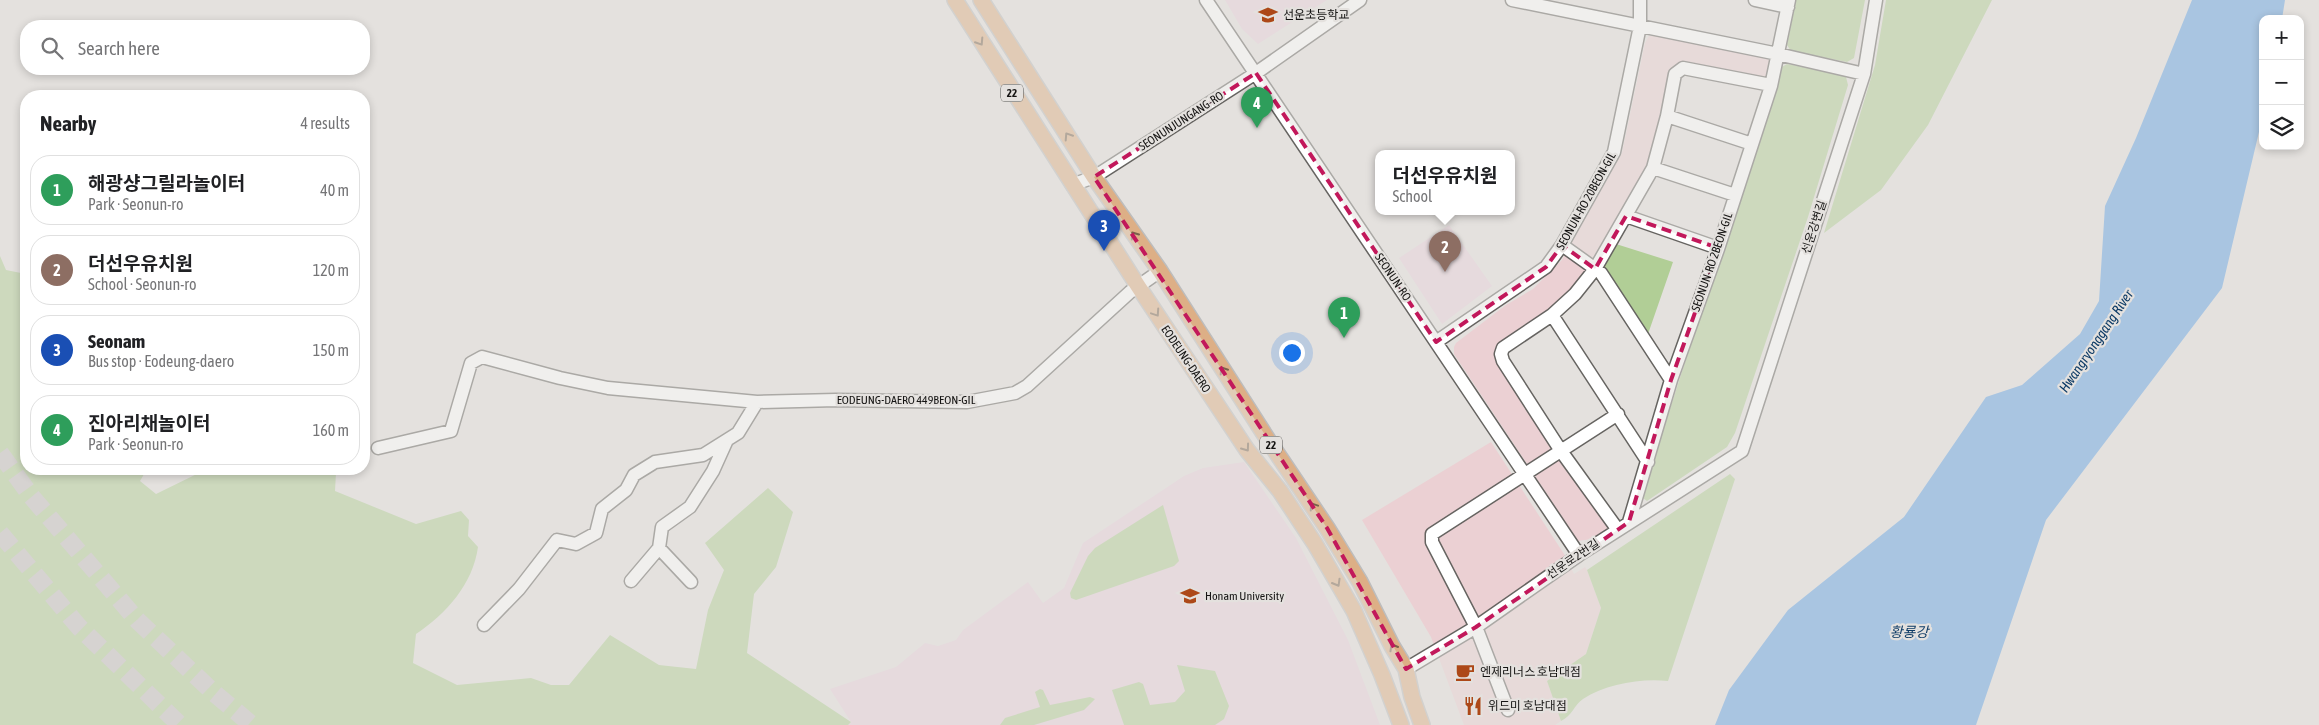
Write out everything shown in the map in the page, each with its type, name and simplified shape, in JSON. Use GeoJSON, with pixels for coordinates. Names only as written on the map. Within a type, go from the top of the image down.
{"type":"FeatureCollection","features":[{"type":"Feature","properties":{"kind":"main road","name":"EODEUNG-DAERO"},"geometry":{"type":"LineString","coordinates":[[954,0],[1138,286],[1247,450],[1280,492],[1315,544],[1354,611],[1401,725]]}},
{"type":"Feature","properties":{"kind":"main road","name":"EODEUNG-DAERO"},"geometry":{"type":"LineString","coordinates":[[981,0],[1094,177],[1160,271],[1268,440],[1328,528],[1360,582],[1392,646],[1406,669],[1412,697],[1422,725]]}},
{"type":"Feature","properties":{"kind":"street","name":"SEONUN-RO"},"geometry":{"type":"LineString","coordinates":[[1206,0],[1579,554]]}},
{"type":"Feature","properties":{"kind":"street","name":"SEONUNJUNGANG-RO"},"geometry":{"type":"LineString","coordinates":[[1072,184],[1094,177],[1256,73],[1360,0]]}},
{"type":"Feature","properties":{"kind":"street"},"geometry":{"type":"LineString","coordinates":[[1512,0],[1778,54],[1864,74]]}},
{"type":"Feature","properties":{"kind":"street","name":"SEONUN-RO 20BEON-GIL"},"geometry":{"type":"LineString","coordinates":[[1436,342],[1532,278],[1546,267],[1562,245],[1614,152],[1640,26],[1640,0]]}},
{"type":"Feature","properties":{"kind":"street"},"geometry":{"type":"LineString","coordinates":[[1755,0],[1788,3]]}},
{"type":"Feature","properties":{"kind":"street","name":"선운강변길"},"geometry":{"type":"LineString","coordinates":[[1742,451],[1864,74],[1876,0]]}},
{"type":"Feature","properties":{"kind":"street","name":"SEONUN-RO 2BEON-GIL"},"geometry":{"type":"LineString","coordinates":[[1629,522],[1671,380],[1718,248],[1771,85],[1788,3]]}},
{"type":"Feature","properties":{"kind":"street"},"geometry":{"type":"LineString","coordinates":[[1618,530],[1561,452],[1503,361],[1501,354],[1503,348],[1552,315],[1575,294],[1595,269],[1653,168],[1667,116],[1675,74],[1683,68],[1771,85]]}},
{"type":"Feature","properties":{"kind":"street"},"geometry":{"type":"LineString","coordinates":[[1667,116],[1752,144]]}},
{"type":"Feature","properties":{"kind":"street"},"geometry":{"type":"LineString","coordinates":[[1653,168],[1735,195]]}},
{"type":"Feature","properties":{"kind":"street"},"geometry":{"type":"LineString","coordinates":[[1626,216],[1718,248]]}},
{"type":"Feature","properties":{"kind":"street"},"geometry":{"type":"LineString","coordinates":[[1562,245],[1601,273],[1671,380]]}},
{"type":"Feature","properties":{"kind":"street","name":"EODEUNG-DAERO 449BEON-GIL"},"geometry":{"type":"LineString","coordinates":[[378,448],[451,431],[471,363],[482,357],[560,378],[608,388],[757,402],[836,400],[967,402],[1015,392],[1027,386],[1138,286],[1160,271]]}},
{"type":"Feature","properties":{"kind":"street"},"geometry":{"type":"LineString","coordinates":[[1552,315],[1648,462]]}},
{"type":"Feature","properties":{"kind":"street"},"geometry":{"type":"LineString","coordinates":[[484,625],[519,589],[557,540],[576,544],[596,533],[602,509],[626,490],[634,475],[655,462],[703,455],[738,433],[757,402]]}},
{"type":"Feature","properties":{"kind":"street"},"geometry":{"type":"LineString","coordinates":[[1508,710],[1476,627],[1431,538],[1435,531],[1618,414]]}},
{"type":"Feature","properties":{"kind":"street"},"geometry":{"type":"LineString","coordinates":[[631,582],[658,548],[662,527],[690,507],[714,471],[727,440]]}},
{"type":"Feature","properties":{"kind":"street","name":"선운로2번길"},"geometry":{"type":"LineString","coordinates":[[1406,669],[1476,627],[1579,554],[1742,451]]}},
{"type":"Feature","properties":{"kind":"street"},"geometry":{"type":"LineString","coordinates":[[658,548],[691,582]]}},
{"type":"Feature","properties":{"kind":"highlighted area"},"geometry":{"type":"Polygon","coordinates":[[[1256,73],[1436,342],[1546,267],[1562,245],[1595,269],[1626,216],[1718,248],[1671,380],[1629,522],[1476,627],[1406,669],[1327,528],[1094,177],[1256,73]]]}},
{"type":"Feature","properties":{"kind":"shaded area","name":"선운초등학교"},"geometry":{"type":"Polygon","coordinates":[[[1225,0],[1327,0],[1258,44],[1242,29],[1225,0]]]}},
{"type":"Feature","properties":{"kind":"shaded area"},"geometry":{"type":"Polygon","coordinates":[[[1654,35],[1768,57],[1771,64],[1768,76],[1762,80],[1675,65],[1651,164],[1602,251],[1570,295],[1499,345],[1495,351],[1495,361],[1503,374],[1608,524],[1607,530],[1592,539],[1578,541],[1454,354],[1454,347],[1456,343],[1506,305],[1533,289],[1562,260],[1622,153],[1645,43],[1649,36],[1654,35]]]}},
{"type":"Feature","properties":{"kind":"shaded area"},"geometry":{"type":"Polygon","coordinates":[[[1449,225],[1492,286],[1442,324],[1399,258],[1449,225]]]}},
{"type":"Feature","properties":{"kind":"shaded area"},"geometry":{"type":"Polygon","coordinates":[[[1491,442],[1564,554],[1574,574],[1585,567],[1587,570],[1601,608],[1586,654],[1547,681],[1561,721],[1555,725],[1464,725],[1431,637],[1362,520],[1491,442]]]}},
{"type":"Feature","properties":{"kind":"shaded area","name":"Honam University"},"geometry":{"type":"Polygon","coordinates":[[[1244,462],[1296,538],[1348,640],[1380,725],[848,725],[851,722],[830,689],[896,667],[925,643],[938,646],[956,640],[963,630],[1028,582],[1043,603],[1064,588],[1083,543],[1184,476],[1203,468],[1244,462]]]}},
{"type":"Feature","properties":{"kind":"green space"},"geometry":{"type":"Polygon","coordinates":[[[1796,0],[1865,0],[1854,58],[1847,62],[1791,51],[1787,45],[1796,0]]]}},
{"type":"Feature","properties":{"kind":"green space"},"geometry":{"type":"Polygon","coordinates":[[[1886,0],[1992,0],[1928,125],[1881,190],[1824,233],[1875,65],[1886,0]]]}},
{"type":"Feature","properties":{"kind":"green space"},"geometry":{"type":"Polygon","coordinates":[[[1787,64],[1842,74],[1846,77],[1848,85],[1808,217],[1735,433],[1727,447],[1647,501],[1643,498],[1648,477],[1780,68],[1787,64]]]}},
{"type":"Feature","properties":{"kind":"green space"},"geometry":{"type":"Polygon","coordinates":[[[1616,244],[1673,262],[1648,334],[1603,268],[1616,244]]]}},
{"type":"Feature","properties":{"kind":"green space"},"geometry":{"type":"Polygon","coordinates":[[[0,256],[6,270],[20,273],[20,475],[144,475],[140,481],[156,494],[195,475],[336,475],[335,491],[416,524],[461,511],[469,520],[468,536],[478,547],[475,561],[464,586],[456,597],[438,617],[416,634],[413,663],[457,685],[531,678],[551,685],[569,685],[610,635],[659,665],[696,669],[708,610],[724,570],[705,543],[768,488],[793,512],[776,567],[754,594],[747,653],[851,722],[848,725],[0,725],[0,256]]]}},
{"type":"Feature","properties":{"kind":"green space"},"geometry":{"type":"Polygon","coordinates":[[[1730,474],[1735,479],[1668,681],[1635,681],[1602,689],[1583,699],[1561,721],[1547,681],[1586,654],[1601,608],[1587,570],[1730,474]]]}},
{"type":"Feature","properties":{"kind":"green space"},"geometry":{"type":"Polygon","coordinates":[[[1163,505],[1179,561],[1174,566],[1076,600],[1071,598],[1070,593],[1088,556],[1095,548],[1163,505]]]}},
{"type":"Feature","properties":{"kind":"green space"},"geometry":{"type":"Polygon","coordinates":[[[1177,665],[1215,671],[1229,706],[1224,719],[1215,725],[1124,725],[1112,690],[1139,682],[1143,684],[1150,705],[1175,702],[1185,691],[1177,665]]]}},
{"type":"Feature","properties":{"kind":"green space"},"geometry":{"type":"Polygon","coordinates":[[[1040,689],[1043,690],[1050,705],[1090,697],[1095,699],[1084,710],[1034,725],[1000,725],[1005,718],[1040,707],[1035,692],[1040,689]]]}},
{"type":"Feature","properties":{"kind":"water","name":"황룡강"},"geometry":{"type":"Polygon","coordinates":[[[2192,0],[2285,0],[2283,15],[2259,15],[2259,132],[2222,288],[2046,520],[1976,725],[1715,725],[1729,690],[1788,610],[1904,517],[1986,397],[2022,385],[2080,334],[2099,301],[2105,206],[2136,138],[2192,0]]]}},
{"type":"Feature","properties":{"kind":"tunnel"},"geometry":{"type":"LineString","coordinates":[[0,453],[31,496],[137,620],[213,692],[252,725]]}},
{"type":"Feature","properties":{"kind":"tunnel"},"geometry":{"type":"LineString","coordinates":[[0,533],[79,627],[180,725]]}},
{"type":"Feature","properties":{"kind":"place","name":"선운초등학교"},"geometry":{"type":"Point","coordinates":[1268,15]}},
{"type":"Feature","properties":{"kind":"place","name":"진아리채놀이터"},"geometry":{"type":"Point","coordinates":[1257,128]}},
{"type":"Feature","properties":{"kind":"place","name":"Seonam"},"geometry":{"type":"Point","coordinates":[1104,251]}},
{"type":"Feature","properties":{"kind":"place","name":"더선우유치원"},"geometry":{"type":"Point","coordinates":[1445,272]}},
{"type":"Feature","properties":{"kind":"place","name":"해광샹그릴라놀이터"},"geometry":{"type":"Point","coordinates":[1344,338]}},
{"type":"Feature","properties":{"kind":"place","name":"Honam University"},"geometry":{"type":"Point","coordinates":[1190,596]}},
{"type":"Feature","properties":{"kind":"place","name":"엔제리너스 호남대점"},"geometry":{"type":"Point","coordinates":[1465,672]}},
{"type":"Feature","properties":{"kind":"place","name":"위드미 호남대점"},"geometry":{"type":"Point","coordinates":[1473,706]}},
{"type":"Feature","properties":{"kind":"water label","name":"Hwangryonggang River"},"geometry":{"type":"Point","coordinates":[2096,341]}}]}
